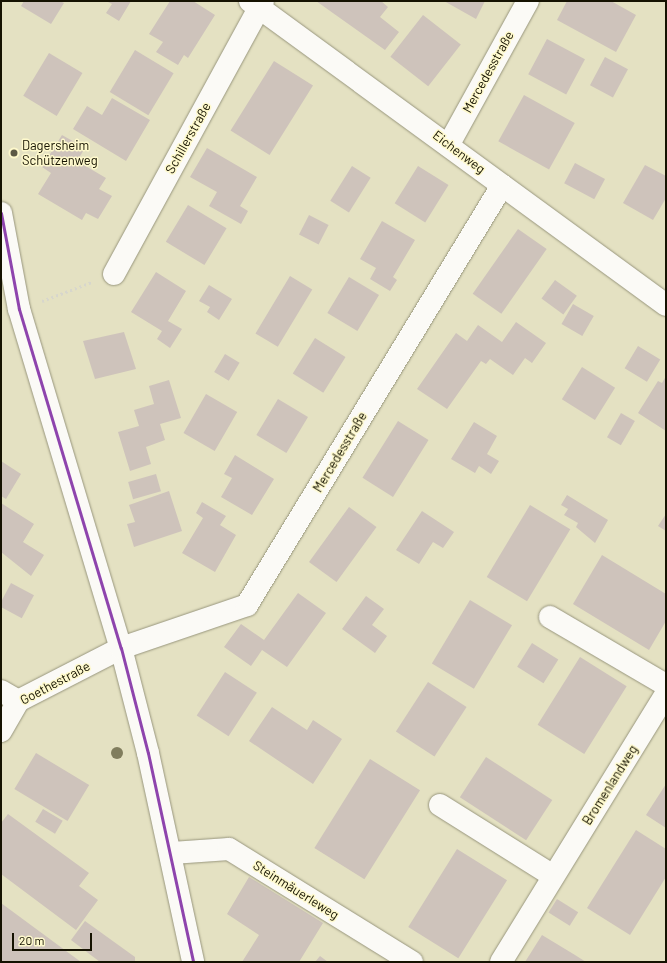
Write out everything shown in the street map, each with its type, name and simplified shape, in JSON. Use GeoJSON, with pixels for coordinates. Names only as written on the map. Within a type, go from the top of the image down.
{"type":"FeatureCollection","features":[{"type":"Feature","properties":{"kind":"street","name":"Mercedesstraße"},"geometry":{"type":"LineString","coordinates":[[449,144],[528,1]]}},
{"type":"Feature","properties":{"kind":"street","name":"Eichenweg"},"geometry":{"type":"LineString","coordinates":[[257,3],[666,306]]}},
{"type":"Feature","properties":{"kind":"street","name":"Schillerstraße"},"geometry":{"type":"LineString","coordinates":[[114,274],[257,3]]}},
{"type":"Feature","properties":{"kind":"street","name":"Mercedesstraße"},"geometry":{"type":"LineString","coordinates":[[121,648],[247,605],[502,185]]}},
{"type":"Feature","properties":{"kind":"street"},"geometry":{"type":"LineString","coordinates":[[1,213],[7,283],[19,309],[121,648],[172,853],[193,962]]}},
{"type":"Feature","properties":{"kind":"street"},"geometry":{"type":"LineString","coordinates":[[550,617],[666,685]]}},
{"type":"Feature","properties":{"kind":"street","name":"Goethestraße"},"geometry":{"type":"LineString","coordinates":[[1,731],[10,696],[121,648]]}},
{"type":"Feature","properties":{"kind":"street","name":"Bromenlandweg"},"geometry":{"type":"LineString","coordinates":[[501,962],[666,694]]}},
{"type":"Feature","properties":{"kind":"street"},"geometry":{"type":"LineString","coordinates":[[440,805],[553,876]]}},
{"type":"Feature","properties":{"kind":"street","name":"Steinmäuerleweg"},"geometry":{"type":"LineString","coordinates":[[172,853],[229,849],[412,962]]}},
{"type":"Feature","properties":{"kind":"path"},"geometry":{"type":"LineString","coordinates":[[19,309],[114,274]]}},
{"type":"Feature","properties":{"kind":"building"},"geometry":{"type":"Polygon","coordinates":[[[24,1],[60,1],[64,3],[51,24],[21,6],[24,1]]]}},
{"type":"Feature","properties":{"kind":"building"},"geometry":{"type":"Polygon","coordinates":[[[106,1],[131,1],[119,21],[106,13],[112,4],[106,1]]]}},
{"type":"Feature","properties":{"kind":"building"},"geometry":{"type":"Polygon","coordinates":[[[170,1],[193,1],[215,15],[188,58],[184,55],[178,65],[156,52],[163,42],[149,34],[170,1]]]}},
{"type":"Feature","properties":{"kind":"building"},"geometry":{"type":"Polygon","coordinates":[[[316,1],[381,1],[388,7],[380,17],[399,32],[385,50],[316,1]]]}},
{"type":"Feature","properties":{"kind":"building"},"geometry":{"type":"Polygon","coordinates":[[[444,1],[485,1],[476,19],[444,1]]]}},
{"type":"Feature","properties":{"kind":"building"},"geometry":{"type":"Polygon","coordinates":[[[567,1],[611,1],[636,15],[616,52],[557,20],[567,1]]]}},
{"type":"Feature","properties":{"kind":"building"},"geometry":{"type":"Polygon","coordinates":[[[423,15],[461,45],[428,86],[390,57],[423,15]]]}},
{"type":"Feature","properties":{"kind":"building"},"geometry":{"type":"Polygon","coordinates":[[[547,39],[585,59],[566,95],[528,74],[547,39]]]}},
{"type":"Feature","properties":{"kind":"building"},"geometry":{"type":"Polygon","coordinates":[[[135,50],[174,73],[148,115],[110,92],[135,50]]]}},
{"type":"Feature","properties":{"kind":"building"},"geometry":{"type":"Polygon","coordinates":[[[49,53],[82,73],[57,116],[23,96],[49,53]]]}},
{"type":"Feature","properties":{"kind":"building"},"geometry":{"type":"Polygon","coordinates":[[[605,57],[628,69],[613,97],[590,85],[605,57]]]}},
{"type":"Feature","properties":{"kind":"building"},"geometry":{"type":"Polygon","coordinates":[[[274,61],[313,85],[270,155],[231,131],[274,61]]]}},
{"type":"Feature","properties":{"kind":"building"},"geometry":{"type":"Polygon","coordinates":[[[524,95],[575,123],[549,169],[498,141],[524,95]]]}},
{"type":"Feature","properties":{"kind":"building"},"geometry":{"type":"Polygon","coordinates":[[[112,98],[150,120],[126,161],[73,129],[87,106],[102,115],[112,98]]]}},
{"type":"Feature","properties":{"kind":"building"},"geometry":{"type":"Polygon","coordinates":[[[62,135],[85,148],[77,161],[106,178],[99,189],[112,196],[98,219],[86,213],[82,220],[38,194],[51,173],[42,167],[62,135]]]}},
{"type":"Feature","properties":{"kind":"building"},"geometry":{"type":"Polygon","coordinates":[[[207,148],[257,177],[240,206],[248,211],[241,224],[209,206],[217,192],[190,177],[207,148]]]}},
{"type":"Feature","properties":{"kind":"building"},"geometry":{"type":"Polygon","coordinates":[[[575,163],[605,179],[594,199],[564,183],[575,163]]]}},
{"type":"Feature","properties":{"kind":"building"},"geometry":{"type":"Polygon","coordinates":[[[645,165],[666,176],[666,198],[653,220],[623,203],[645,165]]]}},
{"type":"Feature","properties":{"kind":"building"},"geometry":{"type":"Polygon","coordinates":[[[352,166],[371,178],[349,212],[330,201],[352,166]]]}},
{"type":"Feature","properties":{"kind":"building"},"geometry":{"type":"Polygon","coordinates":[[[418,166],[449,185],[425,222],[395,203],[418,166]]]}},
{"type":"Feature","properties":{"kind":"building"},"geometry":{"type":"Polygon","coordinates":[[[188,205],[227,228],[204,265],[166,242],[188,205]]]}},
{"type":"Feature","properties":{"kind":"building"},"geometry":{"type":"Polygon","coordinates":[[[309,215],[329,225],[319,245],[299,235],[309,215]]]}},
{"type":"Feature","properties":{"kind":"building"},"geometry":{"type":"Polygon","coordinates":[[[382,221],[415,240],[393,277],[397,280],[390,291],[370,279],[376,268],[360,259],[382,221]]]}},
{"type":"Feature","properties":{"kind":"building"},"geometry":{"type":"Polygon","coordinates":[[[518,229],[547,249],[501,314],[473,294],[518,229]]]}},
{"type":"Feature","properties":{"kind":"building"},"geometry":{"type":"Polygon","coordinates":[[[156,272],[186,291],[168,321],[182,329],[170,348],[157,339],[162,331],[131,312],[156,272]]]}},
{"type":"Feature","properties":{"kind":"building"},"geometry":{"type":"Polygon","coordinates":[[[290,276],[312,289],[278,347],[255,333],[290,276]]]}},
{"type":"Feature","properties":{"kind":"building"},"geometry":{"type":"Polygon","coordinates":[[[349,277],[379,295],[357,331],[327,313],[349,277]]]}},
{"type":"Feature","properties":{"kind":"building"},"geometry":{"type":"Polygon","coordinates":[[[555,280],[577,296],[563,314],[541,299],[555,280]]]}},
{"type":"Feature","properties":{"kind":"building"},"geometry":{"type":"Polygon","coordinates":[[[209,285],[232,299],[219,320],[207,312],[210,307],[199,301],[209,285]]]}},
{"type":"Feature","properties":{"kind":"building"},"geometry":{"type":"Polygon","coordinates":[[[573,304],[594,316],[582,336],[562,324],[573,304]]]}},
{"type":"Feature","properties":{"kind":"building"},"geometry":{"type":"Polygon","coordinates":[[[516,322],[546,343],[532,363],[525,358],[513,375],[490,359],[486,364],[481,361],[447,409],[417,389],[456,333],[467,341],[478,325],[502,342],[516,322]]]}},
{"type":"Feature","properties":{"kind":"building"},"geometry":{"type":"Polygon","coordinates":[[[124,332],[136,369],[95,379],[83,341],[124,332]]]}},
{"type":"Feature","properties":{"kind":"building"},"geometry":{"type":"Polygon","coordinates":[[[315,338],[346,357],[323,393],[293,374],[315,338]]]}},
{"type":"Feature","properties":{"kind":"building"},"geometry":{"type":"Polygon","coordinates":[[[638,346],[660,359],[647,382],[625,368],[638,346]]]}},
{"type":"Feature","properties":{"kind":"building"},"geometry":{"type":"Polygon","coordinates":[[[225,354],[240,363],[229,381],[214,372],[225,354]]]}},
{"type":"Feature","properties":{"kind":"building"},"geometry":{"type":"Polygon","coordinates":[[[582,367],[615,388],[595,420],[562,399],[582,367]]]}},
{"type":"Feature","properties":{"kind":"building"},"geometry":{"type":"Polygon","coordinates":[[[666,376],[666,431],[638,413],[658,381],[662,383],[666,376]]]}},
{"type":"Feature","properties":{"kind":"building"},"geometry":{"type":"Polygon","coordinates":[[[169,380],[181,418],[160,424],[165,440],[146,447],[151,464],[130,471],[118,432],[139,426],[134,410],[154,404],[149,386],[169,380]]]}},
{"type":"Feature","properties":{"kind":"building"},"geometry":{"type":"Polygon","coordinates":[[[206,394],[237,412],[215,451],[184,433],[206,394]]]}},
{"type":"Feature","properties":{"kind":"building"},"geometry":{"type":"Polygon","coordinates":[[[278,399],[308,417],[286,453],[256,435],[278,399]]]}},
{"type":"Feature","properties":{"kind":"building"},"geometry":{"type":"Polygon","coordinates":[[[621,413],[635,421],[621,445],[607,437],[621,413]]]}},
{"type":"Feature","properties":{"kind":"building"},"geometry":{"type":"Polygon","coordinates":[[[398,421],[429,440],[393,497],[362,478],[398,421]]]}},
{"type":"Feature","properties":{"kind":"building"},"geometry":{"type":"Polygon","coordinates":[[[474,422],[497,436],[487,454],[499,461],[491,474],[479,466],[475,473],[451,459],[474,422]]]}},
{"type":"Feature","properties":{"kind":"building"},"geometry":{"type":"Polygon","coordinates":[[[235,455],[274,479],[252,515],[221,497],[232,478],[224,474],[235,455]]]}},
{"type":"Feature","properties":{"kind":"building"},"geometry":{"type":"Polygon","coordinates":[[[1,461],[21,474],[6,499],[1,496],[1,461]]]}},
{"type":"Feature","properties":{"kind":"building"},"geometry":{"type":"Polygon","coordinates":[[[156,474],[161,491],[133,499],[128,482],[156,474]]]}},
{"type":"Feature","properties":{"kind":"building"},"geometry":{"type":"Polygon","coordinates":[[[169,491],[182,531],[134,547],[127,524],[135,522],[129,505],[169,491]]]}},
{"type":"Feature","properties":{"kind":"building"},"geometry":{"type":"Polygon","coordinates":[[[567,495],[608,520],[595,543],[576,527],[578,523],[564,515],[568,509],[561,505],[567,495]]]}},
{"type":"Feature","properties":{"kind":"building"},"geometry":{"type":"Polygon","coordinates":[[[202,502],[226,516],[220,525],[236,535],[215,572],[182,553],[203,518],[196,513],[202,502]]]}},
{"type":"Feature","properties":{"kind":"building"},"geometry":{"type":"Polygon","coordinates":[[[1,503],[34,524],[23,542],[44,555],[31,576],[1,552],[1,503]]]}},
{"type":"Feature","properties":{"kind":"building"},"geometry":{"type":"Polygon","coordinates":[[[530,505],[570,529],[527,601],[487,577],[530,505]]]}},
{"type":"Feature","properties":{"kind":"building"},"geometry":{"type":"Polygon","coordinates":[[[349,507],[377,527],[337,582],[309,562],[349,507]]]}},
{"type":"Feature","properties":{"kind":"building"},"geometry":{"type":"Polygon","coordinates":[[[422,511],[454,532],[443,548],[433,542],[419,564],[396,550],[422,511]]]}},
{"type":"Feature","properties":{"kind":"building"},"geometry":{"type":"Polygon","coordinates":[[[666,514],[666,531],[658,526],[666,514]]]}},
{"type":"Feature","properties":{"kind":"building"},"geometry":{"type":"Polygon","coordinates":[[[602,555],[666,594],[666,621],[649,650],[573,604],[602,555]]]}},
{"type":"Feature","properties":{"kind":"building"},"geometry":{"type":"Polygon","coordinates":[[[11,583],[34,595],[22,618],[1,607],[1,602],[11,583]]]}},
{"type":"Feature","properties":{"kind":"building"},"geometry":{"type":"Polygon","coordinates":[[[298,593],[326,613],[287,667],[262,650],[251,666],[224,647],[241,624],[264,640],[298,593]]]}},
{"type":"Feature","properties":{"kind":"building"},"geometry":{"type":"Polygon","coordinates":[[[366,596],[384,609],[372,625],[387,636],[375,653],[342,629],[366,596]]]}},
{"type":"Feature","properties":{"kind":"building"},"geometry":{"type":"Polygon","coordinates":[[[470,600],[512,625],[474,689],[432,663],[470,600]]]}},
{"type":"Feature","properties":{"kind":"building"},"geometry":{"type":"Polygon","coordinates":[[[532,643],[558,659],[543,683],[517,667],[532,643]]]}},
{"type":"Feature","properties":{"kind":"building"},"geometry":{"type":"Polygon","coordinates":[[[580,657],[627,686],[584,754],[538,725],[580,657]]]}},
{"type":"Feature","properties":{"kind":"building"},"geometry":{"type":"Polygon","coordinates":[[[225,672],[257,693],[229,736],[197,716],[225,672]]]}},
{"type":"Feature","properties":{"kind":"building"},"geometry":{"type":"Polygon","coordinates":[[[428,682],[467,707],[434,757],[396,731],[428,682]]]}},
{"type":"Feature","properties":{"kind":"building"},"geometry":{"type":"Polygon","coordinates":[[[272,707],[307,730],[313,720],[342,739],[313,784],[249,741],[272,707]]]}},
{"type":"Feature","properties":{"kind":"building"},"geometry":{"type":"Polygon","coordinates":[[[36,753],[89,785],[68,821],[14,789],[36,753]]]}},
{"type":"Feature","properties":{"kind":"building"},"geometry":{"type":"Polygon","coordinates":[[[486,757],[552,800],[526,840],[460,797],[486,757]]]}},
{"type":"Feature","properties":{"kind":"building"},"geometry":{"type":"Polygon","coordinates":[[[370,759],[420,790],[364,879],[314,848],[370,759]]]}},
{"type":"Feature","properties":{"kind":"building"},"geometry":{"type":"Polygon","coordinates":[[[666,784],[666,828],[646,815],[666,784]]]}},
{"type":"Feature","properties":{"kind":"building"},"geometry":{"type":"Polygon","coordinates":[[[43,809],[63,821],[55,834],[35,822],[43,809]]]}},
{"type":"Feature","properties":{"kind":"building"},"geometry":{"type":"Polygon","coordinates":[[[8,814],[89,873],[79,886],[98,900],[76,930],[1,874],[1,823],[8,814]]]}},
{"type":"Feature","properties":{"kind":"building"},"geometry":{"type":"Polygon","coordinates":[[[636,830],[666,849],[666,877],[630,935],[587,908],[636,830]]]}},
{"type":"Feature","properties":{"kind":"building"},"geometry":{"type":"Polygon","coordinates":[[[457,849],[507,880],[458,958],[408,927],[457,849]]]}},
{"type":"Feature","properties":{"kind":"building"},"geometry":{"type":"Polygon","coordinates":[[[249,877],[323,923],[299,962],[242,962],[259,935],[227,914],[249,877]]]}},
{"type":"Feature","properties":{"kind":"building"},"geometry":{"type":"Polygon","coordinates":[[[557,899],[578,912],[570,926],[549,913],[557,899]]]}},
{"type":"Feature","properties":{"kind":"building"},"geometry":{"type":"Polygon","coordinates":[[[1,903],[81,962],[1,962],[1,903]]]}},
{"type":"Feature","properties":{"kind":"building"},"geometry":{"type":"Polygon","coordinates":[[[85,921],[135,957],[135,962],[100,962],[71,940],[85,921]]]}},
{"type":"Feature","properties":{"kind":"building"},"geometry":{"type":"Polygon","coordinates":[[[542,935],[575,955],[586,962],[525,962],[542,935]]]}},
{"type":"Feature","properties":{"kind":"building"},"geometry":{"type":"Polygon","coordinates":[[[320,956],[328,962],[315,962],[320,956]]]}},
{"type":"Feature","properties":{"kind":"transit line"},"geometry":{"type":"LineString","coordinates":[[1,213],[19,309],[121,648],[148,753],[193,962]]}},
{"type":"Feature","properties":{"kind":"place","name":"Dagersheim Schützenweg"},"geometry":{"type":"Point","coordinates":[14,153]}}]}
